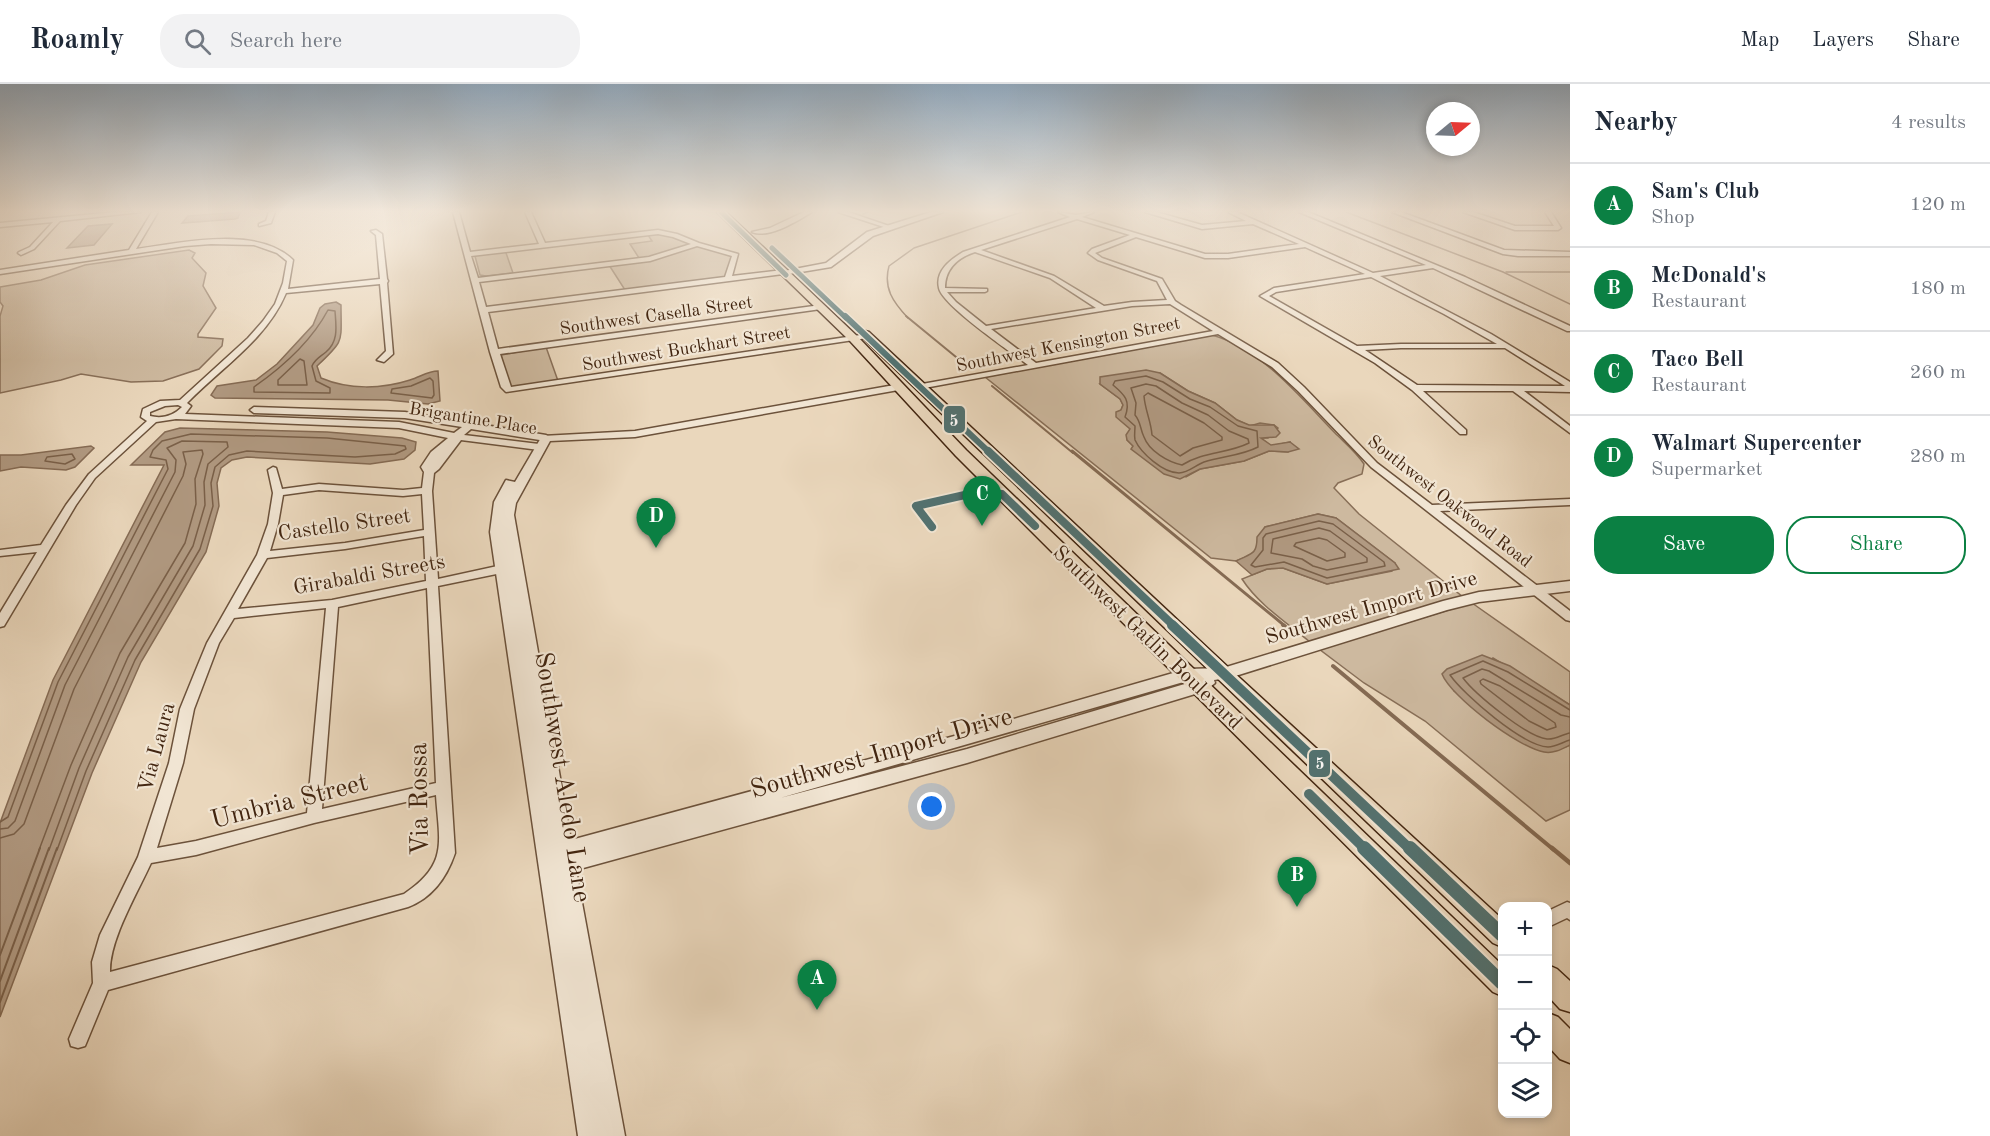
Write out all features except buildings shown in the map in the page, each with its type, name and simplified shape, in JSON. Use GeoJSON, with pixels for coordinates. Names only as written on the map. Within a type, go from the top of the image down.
{"type":"FeatureCollection","features":[{"type":"Feature","properties":{"kind":"main road","name":"Southwest Gatlin Boulevard"},"geometry":{"type":"LineString","coordinates":[[778,261],[861,337],[909,389],[961,453],[1498,978]]}},
{"type":"Feature","properties":{"kind":"main road","name":"Southwest Gatlin Boulevard"},"geometry":{"type":"LineString","coordinates":[[780,261],[821,307],[861,337],[909,389],[1223,674],[1498,930]]}},
{"type":"Feature","properties":{"kind":"main road"},"geometry":{"type":"LineString","coordinates":[[1552,982],[1570,999]]}},
{"type":"Feature","properties":{"kind":"main road"},"geometry":{"type":"LineString","coordinates":[[1552,1031],[1570,1049]]}},
{"type":"Feature","properties":{"kind":"street"},"geometry":{"type":"LineString","coordinates":[[0,272],[72,261]]}},
{"type":"Feature","properties":{"kind":"street"},"geometry":{"type":"LineString","coordinates":[[180,403],[184,411],[174,416],[158,419],[145,417],[146,411],[155,406],[180,403],[233,357],[260,329],[285,291],[290,261]]}},
{"type":"Feature","properties":{"kind":"street"},"geometry":{"type":"LineString","coordinates":[[381,360],[390,352],[382,261]]}},
{"type":"Feature","properties":{"kind":"street"},"geometry":{"type":"LineString","coordinates":[[471,261],[494,352]]}},
{"type":"Feature","properties":{"kind":"street"},"geometry":{"type":"LineString","coordinates":[[475,280],[633,261]]}},
{"type":"Feature","properties":{"kind":"street"},"geometry":{"type":"LineString","coordinates":[[728,279],[734,261]]}},
{"type":"Feature","properties":{"kind":"street"},"geometry":{"type":"LineString","coordinates":[[483,310],[789,271],[834,261]]}},
{"type":"Feature","properties":{"kind":"street"},"geometry":{"type":"LineString","coordinates":[[953,261],[942,275],[942,290],[953,304],[1034,366]]}},
{"type":"Feature","properties":{"kind":"street"},"geometry":{"type":"LineString","coordinates":[[1008,261],[1052,277],[1101,308]]}},
{"type":"Feature","properties":{"kind":"street","name":"Southwest Oakwood Road"},"geometry":{"type":"LineString","coordinates":[[1106,261],[1160,280],[1172,302],[1275,365],[1358,450],[1570,617]]}},
{"type":"Feature","properties":{"kind":"street"},"geometry":{"type":"LineString","coordinates":[[1342,261],[1432,303],[1508,346],[1570,387]]}},
{"type":"Feature","properties":{"kind":"street"},"geometry":{"type":"LineString","coordinates":[[1422,261],[1490,290],[1570,329]]}},
{"type":"Feature","properties":{"kind":"street"},"geometry":{"type":"LineString","coordinates":[[1434,266],[1270,291],[1264,296],[1359,348],[1414,388],[1463,432]]}},
{"type":"Feature","properties":{"kind":"street"},"geometry":{"type":"LineString","coordinates":[[285,291],[385,281]]}},
{"type":"Feature","properties":{"kind":"street"},"geometry":{"type":"LineString","coordinates":[[942,290],[985,290]]}},
{"type":"Feature","properties":{"kind":"street"},"geometry":{"type":"LineString","coordinates":[[985,328],[1101,308],[1172,302]]}},
{"type":"Feature","properties":{"kind":"street","name":"Southwest Casella Street"},"geometry":{"type":"LineString","coordinates":[[494,352],[821,307]]}},
{"type":"Feature","properties":{"kind":"street","name":"Southwest Kensington Street"},"geometry":{"type":"LineString","coordinates":[[909,389],[1219,332]]}},
{"type":"Feature","properties":{"kind":"street","name":"Southwest Buckhart Street"},"geometry":{"type":"LineString","coordinates":[[494,352],[505,387],[509,390],[861,337]]}},
{"type":"Feature","properties":{"kind":"street"},"geometry":{"type":"LineString","coordinates":[[1359,348],[1508,346]]}},
{"type":"Feature","properties":{"kind":"street"},"geometry":{"type":"LineString","coordinates":[[1414,388],[1570,387]]}},
{"type":"Feature","properties":{"kind":"street","name":"Brigantine Place"},"geometry":{"type":"LineString","coordinates":[[174,416],[399,425],[458,437],[539,442],[631,442],[909,389]]}},
{"type":"Feature","properties":{"kind":"street"},"geometry":{"type":"LineString","coordinates":[[1516,389],[1570,430]]}},
{"type":"Feature","properties":{"kind":"street","name":"Brigantine Place"},"geometry":{"type":"LineString","coordinates":[[180,403],[405,415],[539,442]]}},
{"type":"Feature","properties":{"kind":"street"},"geometry":{"type":"LineString","coordinates":[[0,623],[44,548],[92,476],[135,436],[158,419]]}},
{"type":"Feature","properties":{"kind":"street","name":"Via Rossa"},"geometry":{"type":"LineString","coordinates":[[102,982],[408,900],[430,886],[442,870],[447,854],[427,491],[429,472],[468,427]]}},
{"type":"Feature","properties":{"kind":"street","name":"Southwest Aledo Lane"},"geometry":{"type":"LineString","coordinates":[[539,442],[500,502],[497,532],[508,568],[557,860],[612,1136]]}},
{"type":"Feature","properties":{"kind":"street","name":"Via Laura"},"geometry":{"type":"LineString","coordinates":[[78,1039],[102,982],[101,962],[109,935],[146,856],[176,763],[187,710],[213,643],[263,555],[273,524],[278,493],[273,470]]}},
{"type":"Feature","properties":{"kind":"street"},"geometry":{"type":"LineString","coordinates":[[278,493],[319,487],[403,493],[427,491]]}},
{"type":"Feature","properties":{"kind":"street"},"geometry":{"type":"LineString","coordinates":[[1432,508],[1570,502]]}},
{"type":"Feature","properties":{"kind":"street","name":"Castello Street"},"geometry":{"type":"LineString","coordinates":[[263,555],[345,546],[429,532]]}},
{"type":"Feature","properties":{"kind":"street"},"geometry":{"type":"LineString","coordinates":[[0,553],[44,548]]}},
{"type":"Feature","properties":{"kind":"street","name":"Girabaldi Streets"},"geometry":{"type":"LineString","coordinates":[[229,614],[332,604],[508,568]]}},
{"type":"Feature","properties":{"kind":"street","name":"Southwest Import Drive"},"geometry":{"type":"LineString","coordinates":[[557,860],[956,759],[1193,681],[1223,674],[1443,606],[1479,597],[1570,586]]}},
{"type":"Feature","properties":{"kind":"street"},"geometry":{"type":"LineString","coordinates":[[314,817],[332,604]]}},
{"type":"Feature","properties":{"kind":"street","name":"Umbria Street"},"geometry":{"type":"LineString","coordinates":[[146,856],[196,848],[314,817],[443,787]]}},
{"type":"Feature","properties":{"kind":"street","name":"Southwest Aledo Lane"},"geometry":{"type":"LineString","coordinates":[[557,860],[591,1136]]}},
{"type":"Feature","properties":{"kind":"street"},"geometry":{"type":"LineString","coordinates":[[1552,917],[1567,910],[1570,912]]}},
{"type":"Feature","properties":{"kind":"shaded area"},"geometry":{"type":"Polygon","coordinates":[[[112,261],[195,261],[206,273],[203,286],[216,308],[198,337],[223,339],[222,346],[199,369],[163,381],[131,382],[81,374],[0,393],[0,316],[3,306],[0,302],[0,287],[41,280],[85,265],[112,261]]]}},
{"type":"Feature","properties":{"kind":"shaded area"},"geometry":{"type":"Polygon","coordinates":[[[476,261],[509,261],[513,273],[486,276],[480,275],[476,261]]]}},
{"type":"Feature","properties":{"kind":"shaded area"},"geometry":{"type":"Polygon","coordinates":[[[643,261],[731,261],[725,278],[625,290],[609,265],[643,261]]]}},
{"type":"Feature","properties":{"kind":"shaded area"},"geometry":{"type":"Polygon","coordinates":[[[1212,335],[1230,342],[1247,351],[1279,376],[1364,464],[1362,474],[1338,483],[1334,488],[1359,514],[1463,597],[1310,642],[1264,605],[1242,579],[1267,569],[1283,568],[1327,584],[1392,571],[1395,563],[1336,518],[1318,514],[1265,527],[1257,542],[1258,547],[1251,555],[1236,561],[1211,558],[985,377],[1212,335]],[[1160,373],[1100,384],[1120,399],[1123,405],[1121,410],[1130,429],[1127,440],[1133,446],[1186,477],[1200,469],[1244,461],[1269,451],[1288,452],[1290,442],[1271,446],[1261,438],[1268,438],[1278,428],[1274,425],[1260,423],[1250,426],[1237,420],[1215,403],[1188,391],[1160,373]]]}},
{"type":"Feature","properties":{"kind":"shaded area"},"geometry":{"type":"Polygon","coordinates":[[[546,347],[558,381],[512,388],[509,386],[501,355],[546,347]]]}},
{"type":"Feature","properties":{"kind":"shaded area"},"geometry":{"type":"Polygon","coordinates":[[[1472,603],[1570,672],[1570,705],[1493,658],[1454,691],[1493,722],[1525,742],[1556,749],[1570,745],[1570,810],[1546,821],[1425,721],[1364,683],[1319,649],[1472,603]]]}},
{"type":"Feature","properties":{"kind":"water"},"geometry":{"type":"Polygon","coordinates":[[[336,302],[341,305],[340,340],[333,351],[317,366],[321,378],[343,385],[366,387],[399,383],[438,371],[440,401],[428,404],[388,400],[215,398],[211,395],[217,386],[256,380],[277,364],[313,325],[320,308],[325,304],[336,302]]]}},
{"type":"Feature","properties":{"kind":"water"},"geometry":{"type":"Polygon","coordinates":[[[1146,370],[1160,373],[1188,391],[1215,403],[1237,420],[1249,425],[1274,425],[1280,433],[1276,437],[1261,438],[1271,445],[1290,442],[1299,449],[1288,452],[1269,451],[1244,461],[1200,469],[1180,479],[1164,474],[1131,449],[1133,446],[1127,440],[1126,435],[1130,429],[1116,417],[1116,412],[1121,410],[1123,405],[1120,399],[1100,384],[1100,377],[1146,370]]]}},
{"type":"Feature","properties":{"kind":"water"},"geometry":{"type":"Polygon","coordinates":[[[180,428],[327,432],[402,438],[416,442],[415,450],[404,459],[370,464],[247,457],[232,460],[221,468],[217,483],[219,506],[206,552],[141,662],[92,773],[0,1017],[0,823],[53,680],[164,465],[131,465],[165,432],[180,428]]]}},
{"type":"Feature","properties":{"kind":"water"},"geometry":{"type":"Polygon","coordinates":[[[91,446],[94,448],[75,467],[66,470],[21,467],[0,471],[0,455],[21,455],[91,446]]]}},
{"type":"Feature","properties":{"kind":"water"},"geometry":{"type":"Polygon","coordinates":[[[1318,514],[1336,518],[1395,563],[1399,569],[1327,584],[1283,568],[1267,569],[1252,575],[1236,561],[1250,555],[1255,550],[1257,537],[1265,527],[1318,514]]]}},
{"type":"Feature","properties":{"kind":"water"},"geometry":{"type":"Polygon","coordinates":[[[1482,655],[1510,666],[1570,705],[1570,745],[1551,752],[1533,748],[1503,732],[1458,695],[1442,674],[1447,669],[1482,655]]]}},
{"type":"Feature","properties":{"kind":"waterway"},"geometry":{"type":"LineString","coordinates":[[896,261],[889,266],[888,288],[907,317]]}},
{"type":"Feature","properties":{"kind":"waterway"},"geometry":{"type":"LineString","coordinates":[[1474,261],[1570,304]]}},
{"type":"Feature","properties":{"kind":"waterway"},"geometry":{"type":"LineString","coordinates":[[1506,272],[1570,272]]}},
{"type":"Feature","properties":{"kind":"waterway"},"geometry":{"type":"LineString","coordinates":[[907,317],[967,366]]}},
{"type":"Feature","properties":{"kind":"waterway"},"geometry":{"type":"LineString","coordinates":[[992,386],[1073,453]]}},
{"type":"Feature","properties":{"kind":"waterway"},"geometry":{"type":"LineString","coordinates":[[1072,451],[1285,626]]}},
{"type":"Feature","properties":{"kind":"waterway"},"geometry":{"type":"LineString","coordinates":[[1283,625],[1294,634]]}},
{"type":"Feature","properties":{"kind":"waterway"},"geometry":{"type":"LineString","coordinates":[[1333,666],[1554,850]]}},
{"type":"Feature","properties":{"kind":"waterway"},"geometry":{"type":"LineString","coordinates":[[1552,848],[1570,863]]}},
{"type":"Feature","properties":{"kind":"transit line","name":"5"},"geometry":{"type":"LineString","coordinates":[[772,261],[786,275]]}},
{"type":"Feature","properties":{"kind":"transit line","name":"5"},"geometry":{"type":"LineString","coordinates":[[786,261],[1498,931]]}},
{"type":"Feature","properties":{"kind":"transit line","name":"5"},"geometry":{"type":"LineString","coordinates":[[932,527],[916,506],[978,492],[1002,494],[1035,526]]}},
{"type":"Feature","properties":{"kind":"transit line","name":"5"},"geometry":{"type":"LineString","coordinates":[[1309,794],[1498,979]]}},
{"type":"Feature","properties":{"kind":"place","name":"Taco Bell"},"geometry":{"type":"Point","coordinates":[982,526]}},
{"type":"Feature","properties":{"kind":"place","name":"Walmart Supercenter"},"geometry":{"type":"Point","coordinates":[656,548]}},
{"type":"Feature","properties":{"kind":"place","name":"McDonald's"},"geometry":{"type":"Point","coordinates":[1297,907]}},
{"type":"Feature","properties":{"kind":"place","name":"Sam's Club"},"geometry":{"type":"Point","coordinates":[817,1010]}}]}
